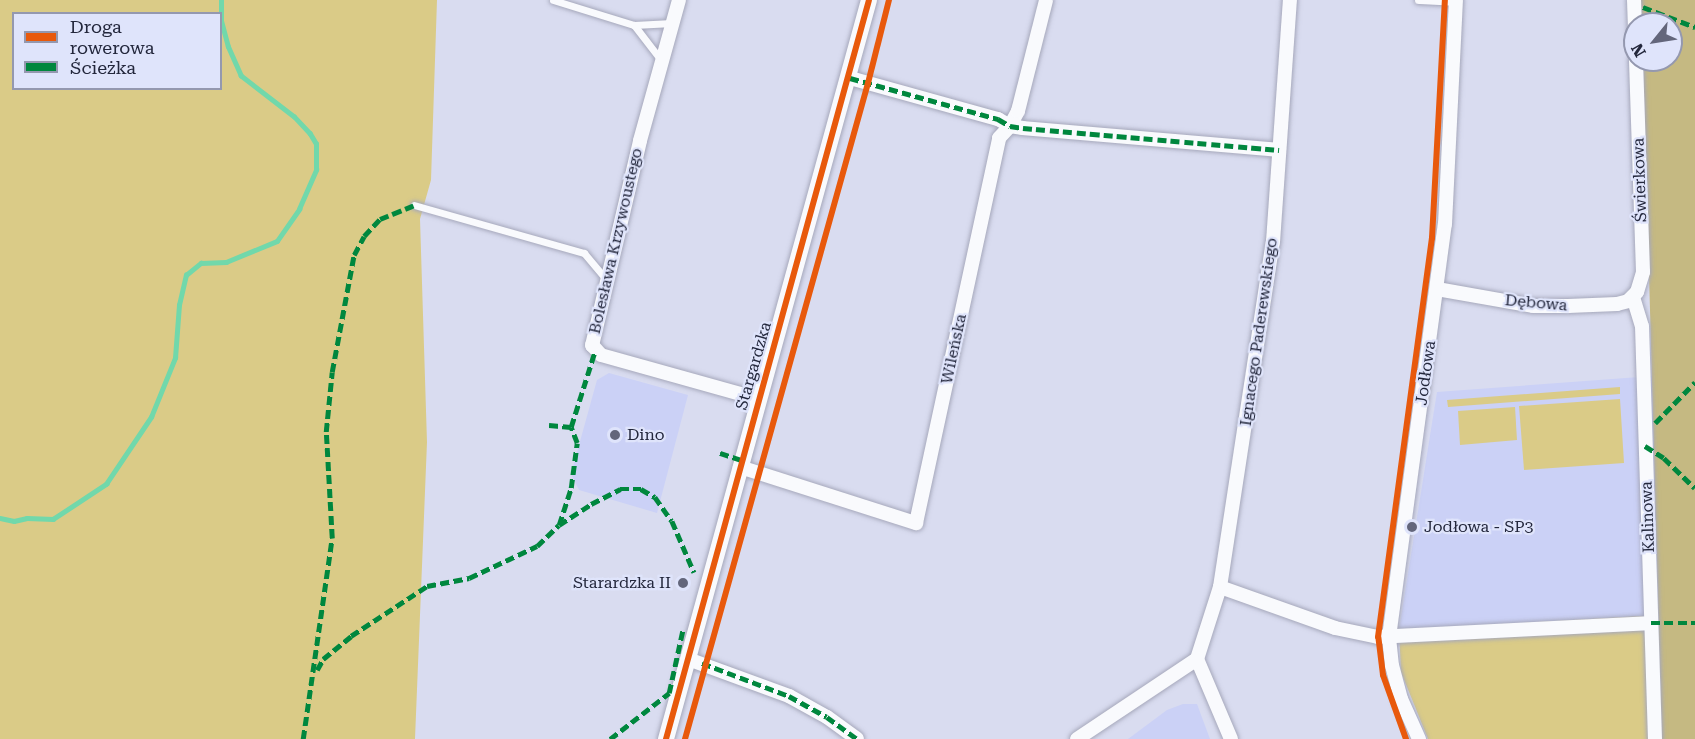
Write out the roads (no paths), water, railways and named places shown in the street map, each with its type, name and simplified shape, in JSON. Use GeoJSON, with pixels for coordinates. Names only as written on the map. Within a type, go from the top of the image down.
{"type":"FeatureCollection","features":[{"type":"Feature","properties":{"kind":"street","name":"Bolesława Krzywoustego"},"geometry":{"type":"LineString","coordinates":[[679,0],[640,141],[592,345],[601,355],[759,399]]}},
{"type":"Feature","properties":{"kind":"street","name":"Stargardzka"},"geometry":{"type":"LineString","coordinates":[[666,739],[870,0]]}},
{"type":"Feature","properties":{"kind":"street","name":"Wileńska"},"geometry":{"type":"LineString","coordinates":[[740,467],[916,523],[999,138],[1010,126],[1018,111],[1046,0]]}},
{"type":"Feature","properties":{"kind":"street","name":"Ignacego Paderewskiego"},"geometry":{"type":"LineString","coordinates":[[1197,659],[1220,587],[1273,242],[1290,0]]}},
{"type":"Feature","properties":{"kind":"street","name":"Jodłowa"},"geometry":{"type":"LineString","coordinates":[[1419,739],[1401,699],[1392,666],[1389,638],[1446,224],[1456,1]]}},
{"type":"Feature","properties":{"kind":"street","name":"Świerkowa"},"geometry":{"type":"LineString","coordinates":[[1633,297],[1640,286],[1643,272],[1636,72]]}},
{"type":"Feature","properties":{"kind":"street"},"geometry":{"type":"LineString","coordinates":[[850,78],[998,118],[1010,126],[1279,150]]}},
{"type":"Feature","properties":{"kind":"street","name":"Dębowa"},"geometry":{"type":"LineString","coordinates":[[1437,289],[1533,306],[1608,306],[1623,303],[1633,297]]}},
{"type":"Feature","properties":{"kind":"street","name":"Kalinowa"},"geometry":{"type":"LineString","coordinates":[[1633,297],[1642,326],[1655,739]]}},
{"type":"Feature","properties":{"kind":"street"},"geometry":{"type":"LineString","coordinates":[[1220,587],[1335,628],[1360,635],[1389,638],[1651,623]]}},
{"type":"Feature","properties":{"kind":"street"},"geometry":{"type":"LineString","coordinates":[[688,659],[789,696],[827,717],[857,739]]}},
{"type":"Feature","properties":{"kind":"street"},"geometry":{"type":"LineString","coordinates":[[1078,739],[1197,659],[1231,739]]}},
{"type":"Feature","properties":{"kind":"lane"},"geometry":{"type":"LineString","coordinates":[[552,0],[634,26],[672,23]]}},
{"type":"Feature","properties":{"kind":"lane"},"geometry":{"type":"LineString","coordinates":[[1418,0],[1456,1]]}},
{"type":"Feature","properties":{"kind":"lane"},"geometry":{"type":"LineString","coordinates":[[634,26],[662,61]]}},
{"type":"Feature","properties":{"kind":"lane"},"geometry":{"type":"LineString","coordinates":[[414,205],[584,253],[607,280]]}},
{"type":"Feature","properties":{"kind":"waterway"},"geometry":{"type":"LineString","coordinates":[[221,0],[221,12]]}},
{"type":"Feature","properties":{"kind":"waterway"},"geometry":{"type":"LineString","coordinates":[[0,518],[14,521],[27,518],[53,519],[106,484],[151,417],[175,358],[179,305],[186,275],[201,263],[226,262],[277,241],[299,209],[316,170],[316,144],[294,117],[241,76],[228,47],[222,25]]}},
{"type":"Feature","properties":{"kind":"place","name":"Dino"},"geometry":{"type":"Point","coordinates":[615,435]}},
{"type":"Feature","properties":{"kind":"place","name":"Jodłowa - SP3"},"geometry":{"type":"Point","coordinates":[1412,527]}},
{"type":"Feature","properties":{"kind":"place","name":"Starardzka II"},"geometry":{"type":"Point","coordinates":[683,583]}}]}
